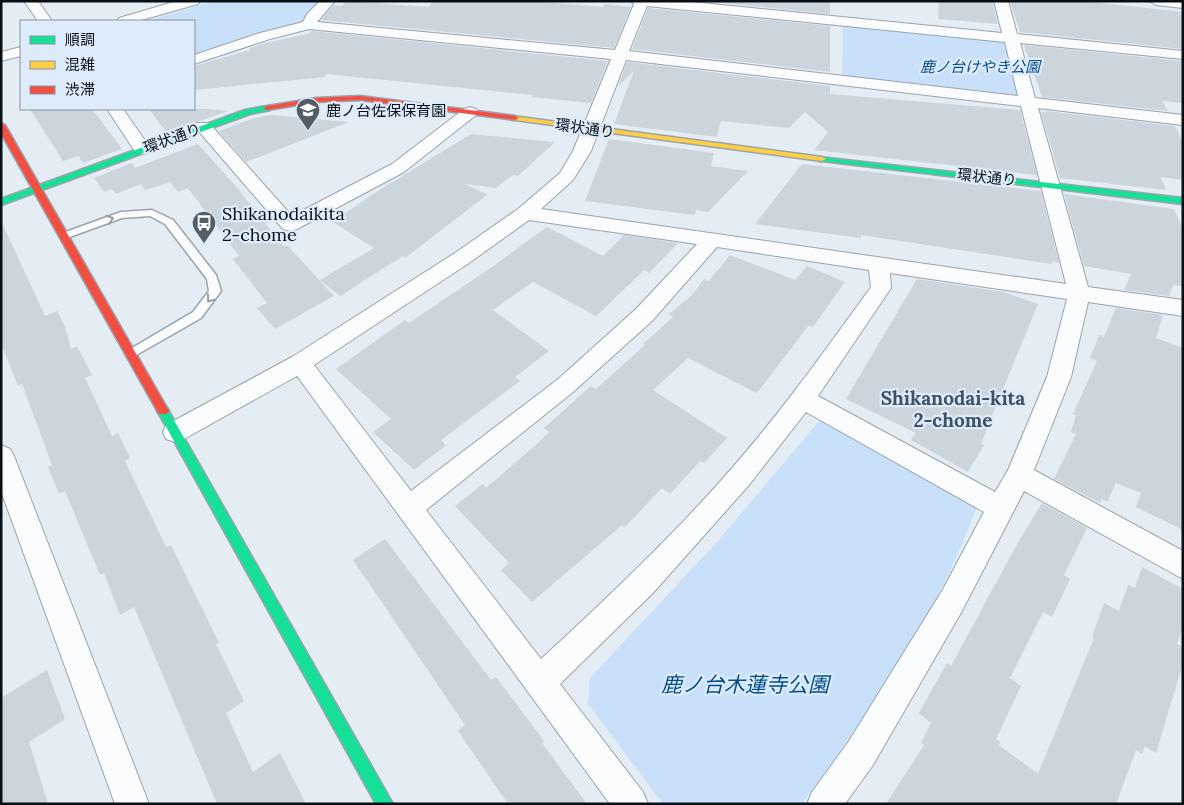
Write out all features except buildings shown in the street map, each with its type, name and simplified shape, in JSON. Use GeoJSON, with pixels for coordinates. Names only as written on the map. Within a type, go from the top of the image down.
{"type":"FeatureCollection","features":[{"type":"Feature","properties":{"kind":"street"},"geometry":{"type":"LineString","coordinates":[[31,1],[44,20]]}},
{"type":"Feature","properties":{"kind":"street"},"geometry":{"type":"LineString","coordinates":[[127,20],[193,1]]}},
{"type":"Feature","properties":{"kind":"street"},"geometry":{"type":"LineString","coordinates":[[309,25],[312,17],[328,1]]}},
{"type":"Feature","properties":{"kind":"street"},"geometry":{"type":"LineString","coordinates":[[638,1],[1183,55]]}},
{"type":"Feature","properties":{"kind":"street"},"geometry":{"type":"LineString","coordinates":[[175,432],[300,363],[462,258],[525,213],[567,176],[582,151],[642,1]]}},
{"type":"Feature","properties":{"kind":"street"},"geometry":{"type":"LineString","coordinates":[[824,804],[861,752],[937,626],[1019,475],[1059,377],[1079,293],[1001,1]]}},
{"type":"Feature","properties":{"kind":"street"},"geometry":{"type":"LineString","coordinates":[[1156,1],[1183,4]]}},
{"type":"Feature","properties":{"kind":"street"},"geometry":{"type":"LineString","coordinates":[[195,60],[265,36],[309,25],[621,55],[1183,120]]}},
{"type":"Feature","properties":{"kind":"street"},"geometry":{"type":"LineString","coordinates":[[1,57],[20,51]]}},
{"type":"Feature","properties":{"kind":"street","name":"環状通り"},"geometry":{"type":"LineString","coordinates":[[1,202],[142,149],[258,109],[325,98],[360,98],[815,158],[1183,201]]}},
{"type":"Feature","properties":{"kind":"street"},"geometry":{"type":"LineString","coordinates":[[116,110],[142,149]]}},
{"type":"Feature","properties":{"kind":"street"},"geometry":{"type":"LineString","coordinates":[[203,128],[290,225],[398,168],[470,112]]}},
{"type":"Feature","properties":{"kind":"street"},"geometry":{"type":"LineString","coordinates":[[1,125],[385,804]]}},
{"type":"Feature","properties":{"kind":"street"},"geometry":{"type":"LineString","coordinates":[[525,213],[1183,308]]}},
{"type":"Feature","properties":{"kind":"street"},"geometry":{"type":"LineString","coordinates":[[409,508],[565,386],[644,315],[712,240]]}},
{"type":"Feature","properties":{"kind":"street"},"geometry":{"type":"LineString","coordinates":[[539,682],[643,582],[740,477],[804,399],[881,288],[879,264]]}},
{"type":"Feature","properties":{"kind":"street"},"geometry":{"type":"LineString","coordinates":[[300,363],[631,804]]}},
{"type":"Feature","properties":{"kind":"street"},"geometry":{"type":"LineString","coordinates":[[804,399],[1000,508]]}},
{"type":"Feature","properties":{"kind":"street"},"geometry":{"type":"LineString","coordinates":[[1,456],[132,804]]}},
{"type":"Feature","properties":{"kind":"street"},"geometry":{"type":"LineString","coordinates":[[1019,475],[1183,566]]}},
{"type":"Feature","properties":{"kind":"lane"},"geometry":{"type":"LineString","coordinates":[[64,236],[121,215],[152,213],[169,222],[212,278],[215,291],[198,315],[131,354]]}},
{"type":"Feature","properties":{"kind":"green space"},"geometry":{"type":"Polygon","coordinates":[[[214,1],[323,1],[301,26],[260,34],[195,57],[195,20],[150,20],[214,1]]]}},
{"type":"Feature","properties":{"kind":"green space","name":"鹿ノ台けやき公園"},"geometry":{"type":"Polygon","coordinates":[[[843,25],[1004,41],[1018,96],[842,77],[843,25]]]}},
{"type":"Feature","properties":{"kind":"green space","name":"鹿ノ台木蓮寺公園"},"geometry":{"type":"Polygon","coordinates":[[[820,420],[977,506],[961,546],[923,623],[900,661],[802,804],[663,804],[588,704],[590,678],[718,541],[820,420]]]}},
{"type":"Feature","properties":{"kind":"traffic: fast"},"geometry":{"type":"LineString","coordinates":[[1,202],[248,112],[267,108]]}},
{"type":"Feature","properties":{"kind":"traffic: fast"},"geometry":{"type":"LineString","coordinates":[[822,159],[1183,201]]}},
{"type":"Feature","properties":{"kind":"traffic: fast"},"geometry":{"type":"LineString","coordinates":[[163,411],[385,804]]}},
{"type":"Feature","properties":{"kind":"traffic: slow"},"geometry":{"type":"LineString","coordinates":[[515,118],[822,159]]}},
{"type":"Feature","properties":{"kind":"traffic: jam"},"geometry":{"type":"LineString","coordinates":[[267,108],[317,100],[360,98],[515,118]]}},
{"type":"Feature","properties":{"kind":"traffic: jam"},"geometry":{"type":"LineString","coordinates":[[1,125],[163,411]]}},
{"type":"Feature","properties":{"kind":"place","name":"鹿ノ台佐保保育園"},"geometry":{"type":"Point","coordinates":[308,131]}},
{"type":"Feature","properties":{"kind":"place","name":"Shikanodaikita 2-chome"},"geometry":{"type":"Point","coordinates":[204,244]}},
{"type":"Feature","properties":{"kind":"district","name":"Shikanodai-kita 2-chome"},"geometry":{"type":"Point","coordinates":[953,409]}}]}
